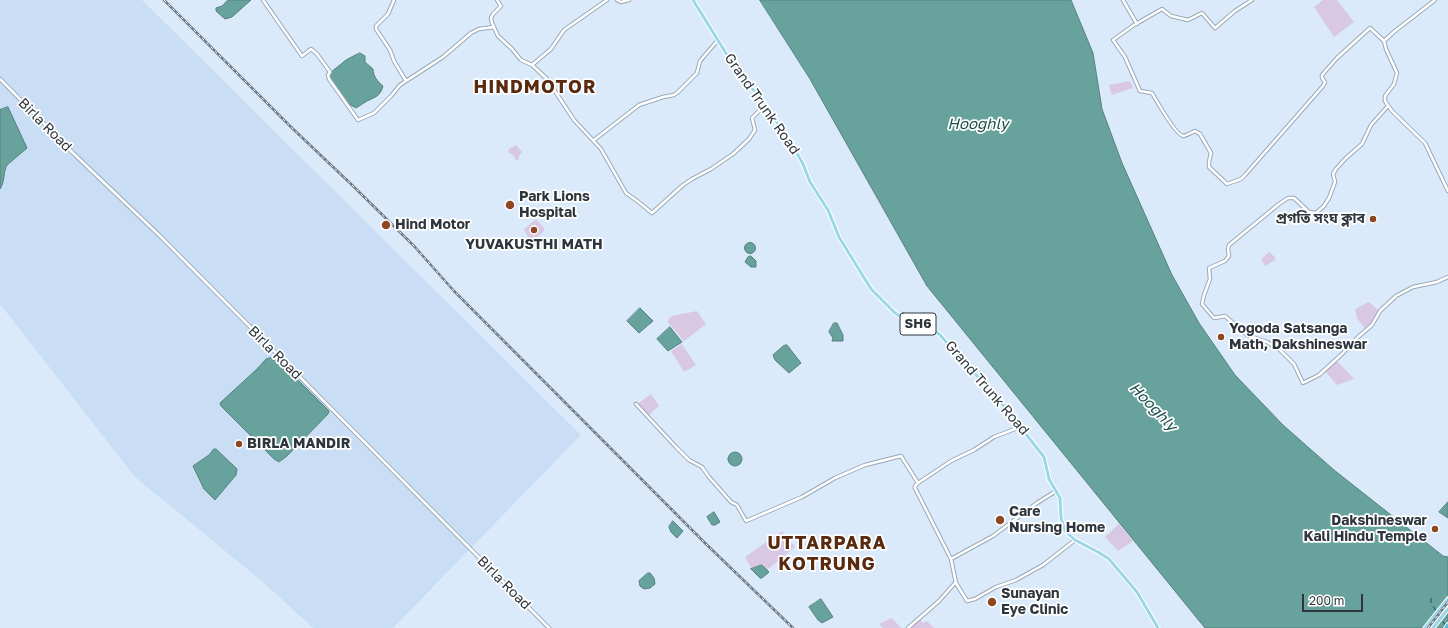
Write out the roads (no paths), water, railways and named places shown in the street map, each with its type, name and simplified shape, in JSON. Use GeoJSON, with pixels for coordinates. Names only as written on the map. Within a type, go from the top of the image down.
{"type":"FeatureCollection","features":[{"type":"Feature","properties":{"kind":"main road","name":"Grand Trunk Road"},"geometry":{"type":"LineString","coordinates":[[692,0],[740,76],[755,91],[798,155],[810,182],[828,210],[839,237],[871,289],[895,313],[931,328],[943,337],[961,359],[995,395],[1044,456],[1049,479],[1061,502],[1061,518],[1063,527],[1067,534],[1075,540],[1102,554],[1113,563],[1137,592],[1158,628]]}},
{"type":"Feature","properties":{"kind":"main road"},"geometry":{"type":"LineString","coordinates":[[1425,628],[1448,599]]}},
{"type":"Feature","properties":{"kind":"main road"},"geometry":{"type":"LineString","coordinates":[[1433,628],[1448,609]]}},
{"type":"Feature","properties":{"kind":"street"},"geometry":{"type":"LineString","coordinates":[[263,0],[302,56],[311,49],[317,54],[330,72],[328,76],[329,79],[358,120],[374,113],[400,85],[443,57],[473,32],[479,29],[494,27]]}},
{"type":"Feature","properties":{"kind":"street"},"geometry":{"type":"LineString","coordinates":[[394,0],[388,14],[376,29],[390,50],[394,61],[406,81]]}},
{"type":"Feature","properties":{"kind":"street"},"geometry":{"type":"LineString","coordinates":[[497,0],[501,5],[492,14],[491,20],[500,38],[512,48],[519,58],[547,78],[572,117],[601,149],[628,195],[633,196],[639,204],[652,214],[683,185],[724,160],[743,145],[755,130],[752,119],[765,105]]}},
{"type":"Feature","properties":{"kind":"street"},"geometry":{"type":"LineString","coordinates":[[532,66],[551,49],[564,30],[607,0]]}},
{"type":"Feature","properties":{"kind":"street"},"geometry":{"type":"LineString","coordinates":[[617,0],[621,2],[629,0]]}},
{"type":"Feature","properties":{"kind":"street"},"geometry":{"type":"LineString","coordinates":[[1123,0],[1137,24]]}},
{"type":"Feature","properties":{"kind":"street"},"geometry":{"type":"LineString","coordinates":[[1252,0],[1235,11],[1215,28],[1202,13],[1188,20],[1171,16],[1162,10],[1113,40],[1125,57],[1140,90],[1142,92],[1152,93],[1181,135],[1184,136],[1195,131],[1200,133],[1211,153],[1209,162],[1210,167],[1227,184],[1241,179],[1263,156],[1323,86],[1324,82],[1321,76],[1337,58],[1370,28],[1384,41],[1386,50],[1397,73],[1394,84],[1385,96],[1388,106],[1425,143],[1448,191]]}},
{"type":"Feature","properties":{"kind":"street"},"geometry":{"type":"LineString","coordinates":[[1384,41],[1435,0]]}},
{"type":"Feature","properties":{"kind":"street"},"geometry":{"type":"LineString","coordinates":[[594,140],[639,105],[650,100],[674,95],[678,92],[698,72],[700,61],[718,40]]}},
{"type":"Feature","properties":{"kind":"street","name":"Birla Road"},"geometry":{"type":"LineString","coordinates":[[0,79],[159,235],[549,628]]}},
{"type":"Feature","properties":{"kind":"street"},"geometry":{"type":"LineString","coordinates":[[1388,106],[1371,125],[1362,144],[1336,169],[1333,174],[1335,182],[1324,206],[1316,213],[1309,212],[1294,198],[1290,198],[1285,200],[1255,223],[1229,246],[1229,256],[1226,260],[1209,268],[1210,279],[1202,304],[1214,318],[1225,316],[1247,335],[1266,342],[1280,350],[1294,364],[1303,383],[1319,375],[1341,355],[1372,325],[1380,311],[1396,296],[1413,287],[1437,282],[1448,277]]}},
{"type":"Feature","properties":{"kind":"street"},"geometry":{"type":"LineString","coordinates":[[636,404],[689,460],[702,467],[731,502],[737,505],[746,520],[802,497],[858,467],[900,456],[918,483]]}},
{"type":"Feature","properties":{"kind":"street"},"geometry":{"type":"LineString","coordinates":[[1021,427],[994,437],[974,450],[951,461],[915,486],[951,559],[956,583],[968,601],[975,599],[996,587],[1016,580],[1043,566],[1075,540]]}},
{"type":"Feature","properties":{"kind":"street"},"geometry":{"type":"LineString","coordinates":[[951,559],[993,536],[1041,500],[1056,491]]}},
{"type":"Feature","properties":{"kind":"street"},"geometry":{"type":"LineString","coordinates":[[908,628],[939,601],[956,583]]}},
{"type":"Feature","properties":{"kind":"water"},"geometry":{"type":"Polygon","coordinates":[[[228,0],[251,0],[232,17],[225,19],[216,11],[216,8],[222,6],[228,0]]]}},
{"type":"Feature","properties":{"kind":"water","name":"Hooghly"},"geometry":{"type":"Polygon","coordinates":[[[760,0],[1071,0],[1093,53],[1102,109],[1122,163],[1172,275],[1199,323],[1235,375],[1283,425],[1334,470],[1443,556],[1448,557],[1448,628],[1205,628],[927,286],[810,79],[760,0]]]}},
{"type":"Feature","properties":{"kind":"water"},"geometry":{"type":"Polygon","coordinates":[[[360,53],[365,56],[365,62],[373,69],[376,79],[383,86],[377,96],[356,108],[349,104],[329,79],[330,73],[346,60],[360,53]]]}},
{"type":"Feature","properties":{"kind":"water"},"geometry":{"type":"Polygon","coordinates":[[[8,107],[27,148],[7,165],[0,189],[0,110],[8,107]]]}},
{"type":"Feature","properties":{"kind":"water"},"geometry":{"type":"Polygon","coordinates":[[[748,243],[752,243],[754,244],[754,252],[748,253],[745,250],[745,246],[748,243]]]}},
{"type":"Feature","properties":{"kind":"water"},"geometry":{"type":"Polygon","coordinates":[[[751,256],[756,261],[756,267],[751,267],[745,262],[748,257],[751,256]]]}},
{"type":"Feature","properties":{"kind":"water"},"geometry":{"type":"Polygon","coordinates":[[[640,308],[653,321],[639,333],[627,321],[640,308]]]}},
{"type":"Feature","properties":{"kind":"water"},"geometry":{"type":"Polygon","coordinates":[[[834,323],[837,323],[843,335],[843,341],[832,341],[833,338],[829,332],[834,323]]]}},
{"type":"Feature","properties":{"kind":"water"},"geometry":{"type":"Polygon","coordinates":[[[670,327],[682,342],[668,351],[657,339],[670,327]]]}},
{"type":"Feature","properties":{"kind":"water"},"geometry":{"type":"Polygon","coordinates":[[[787,345],[801,363],[789,373],[775,360],[773,355],[783,346],[787,345]]]}},
{"type":"Feature","properties":{"kind":"water"},"geometry":{"type":"Polygon","coordinates":[[[275,357],[329,411],[328,414],[287,456],[279,462],[274,459],[221,406],[220,403],[266,359],[275,357]]]}},
{"type":"Feature","properties":{"kind":"water"},"geometry":{"type":"Polygon","coordinates":[[[214,449],[216,449],[237,469],[236,475],[215,500],[204,489],[193,466],[209,455],[214,449]]]}},
{"type":"Feature","properties":{"kind":"water"},"geometry":{"type":"Polygon","coordinates":[[[735,452],[740,454],[742,459],[740,464],[735,466],[730,464],[728,459],[730,454],[735,452]]]}},
{"type":"Feature","properties":{"kind":"water"},"geometry":{"type":"Polygon","coordinates":[[[1448,502],[1448,518],[1439,512],[1448,502]]]}},
{"type":"Feature","properties":{"kind":"water"},"geometry":{"type":"Polygon","coordinates":[[[714,512],[720,522],[712,525],[707,517],[714,512]]]}},
{"type":"Feature","properties":{"kind":"water"},"geometry":{"type":"Polygon","coordinates":[[[673,521],[683,531],[677,538],[671,532],[669,527],[673,521]]]}},
{"type":"Feature","properties":{"kind":"water"},"geometry":{"type":"Polygon","coordinates":[[[762,565],[769,572],[760,578],[751,569],[762,565]]]}},
{"type":"Feature","properties":{"kind":"water"},"geometry":{"type":"Polygon","coordinates":[[[650,573],[654,578],[655,584],[650,588],[644,589],[640,586],[639,581],[650,573]]]}},
{"type":"Feature","properties":{"kind":"water"},"geometry":{"type":"Polygon","coordinates":[[[821,599],[833,617],[822,623],[818,620],[809,607],[821,599]]]}},
{"type":"Feature","properties":{"kind":"railway"},"geometry":{"type":"LineString","coordinates":[[164,0],[291,127],[414,246],[454,291],[706,544],[793,628]]}},
{"type":"Feature","properties":{"kind":"railway"},"geometry":{"type":"LineString","coordinates":[[1428,628],[1448,602]]}},
{"type":"Feature","properties":{"kind":"place","name":"Park Lions Hospital"},"geometry":{"type":"Point","coordinates":[510,205]}},
{"type":"Feature","properties":{"kind":"place","name":"প্রগতি সংঘ ক্লাব"},"geometry":{"type":"Point","coordinates":[1373,219]}},
{"type":"Feature","properties":{"kind":"place","name":"Hind Motor"},"geometry":{"type":"Point","coordinates":[386,225]}},
{"type":"Feature","properties":{"kind":"place","name":"YUVAKUSTHI MATH"},"geometry":{"type":"Point","coordinates":[534,230]}},
{"type":"Feature","properties":{"kind":"place","name":"Yogoda Satsanga Math, Dakshineswar"},"geometry":{"type":"Point","coordinates":[1221,337]}},
{"type":"Feature","properties":{"kind":"place","name":"BIRLA MANDIR"},"geometry":{"type":"Point","coordinates":[239,444]}},
{"type":"Feature","properties":{"kind":"place","name":"Care Nursing Home"},"geometry":{"type":"Point","coordinates":[1000,520]}},
{"type":"Feature","properties":{"kind":"place","name":"Dakshineswar Kali Hindu Temple"},"geometry":{"type":"Point","coordinates":[1435,529]}},
{"type":"Feature","properties":{"kind":"place","name":"Sunayan Eye Clinic"},"geometry":{"type":"Point","coordinates":[992,602]}},
{"type":"Feature","properties":{"kind":"district","name":"HINDMOTOR"},"geometry":{"type":"Point","coordinates":[535,87]}},
{"type":"Feature","properties":{"kind":"district","name":"UTTARPARA KOTRUNG"},"geometry":{"type":"Point","coordinates":[827,553]}}]}
